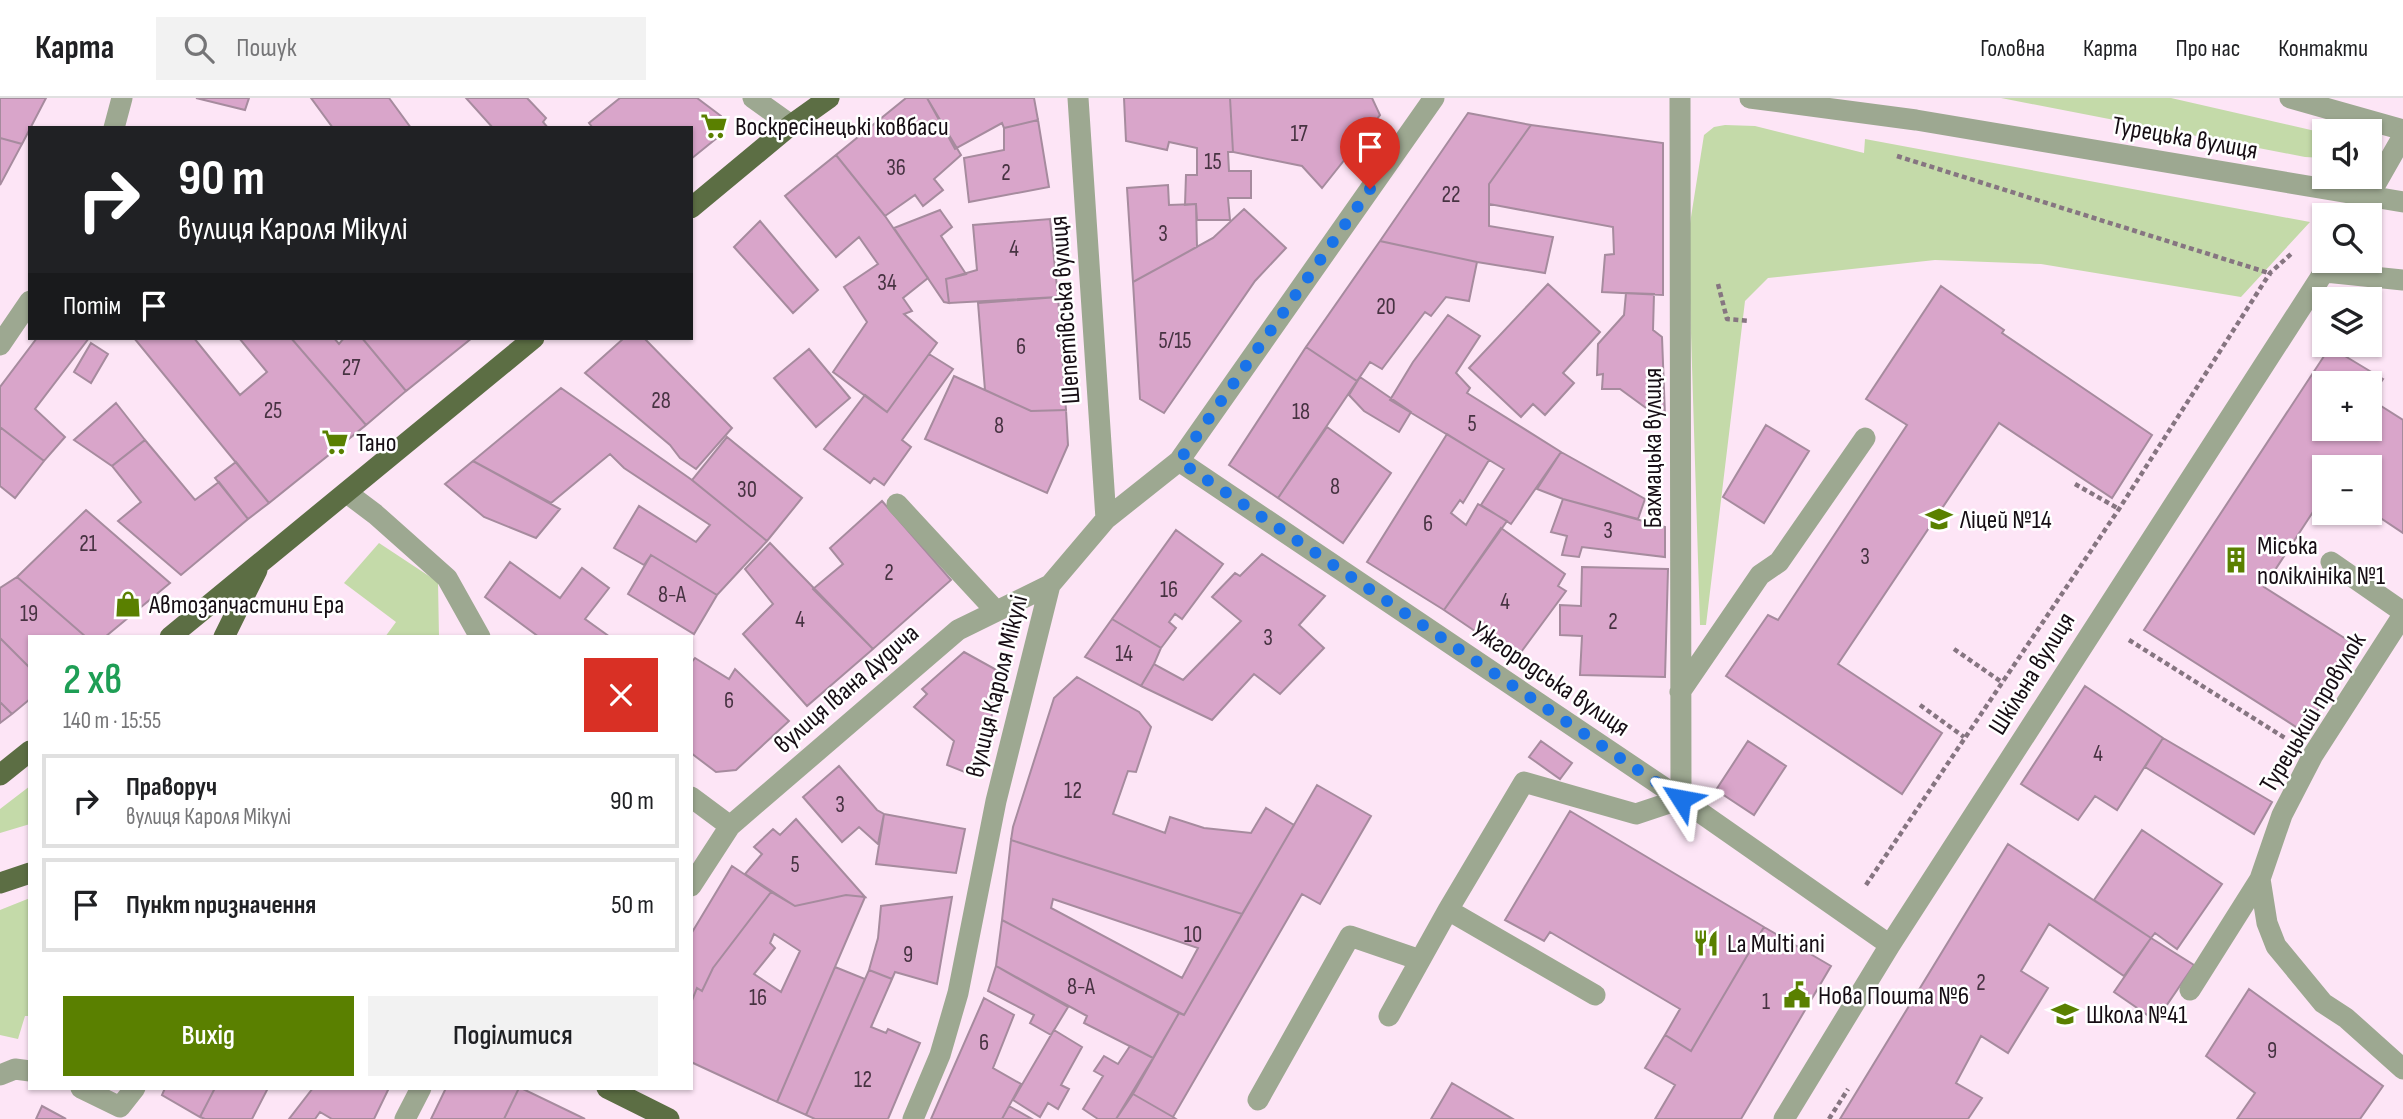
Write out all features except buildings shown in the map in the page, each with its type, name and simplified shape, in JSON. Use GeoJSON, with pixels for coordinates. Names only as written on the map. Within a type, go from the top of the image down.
{"type":"FeatureCollection","features":[{"type":"Feature","properties":{"kind":"main road"},"geometry":{"type":"LineString","coordinates":[[693,206],[828,98]]}},
{"type":"Feature","properties":{"kind":"main road"},"geometry":{"type":"LineString","coordinates":[[172,635],[532,340]]}},
{"type":"Feature","properties":{"kind":"main road"},"geometry":{"type":"LineString","coordinates":[[225,635],[259,565]]}},
{"type":"Feature","properties":{"kind":"main road"},"geometry":{"type":"LineString","coordinates":[[0,775],[28,753]]}},
{"type":"Feature","properties":{"kind":"main road"},"geometry":{"type":"LineString","coordinates":[[0,883],[28,874]]}},
{"type":"Feature","properties":{"kind":"main road"},"geometry":{"type":"LineString","coordinates":[[611,1090],[669,1119]]}},
{"type":"Feature","properties":{"kind":"street"},"geometry":{"type":"LineString","coordinates":[[114,126],[121,98]]}},
{"type":"Feature","properties":{"kind":"street"},"geometry":{"type":"LineString","coordinates":[[753,98],[792,125]]}},
{"type":"Feature","properties":{"kind":"street","name":"Шепетівська вулиця"},"geometry":{"type":"LineString","coordinates":[[1078,98],[1106,519]]}},
{"type":"Feature","properties":{"kind":"street","name":"вулиця Кароля Мікулі"},"geometry":{"type":"LineString","coordinates":[[913,1119],[940,1055],[958,993],[996,801],[1050,585],[1106,519],[1179,461],[1434,98]]}},
{"type":"Feature","properties":{"kind":"street","name":"Бахмацька вулиця"},"geometry":{"type":"LineString","coordinates":[[1681,98],[1681,799]]}},
{"type":"Feature","properties":{"kind":"street","name":"Турецька вулиця"},"geometry":{"type":"LineString","coordinates":[[1749,98],[1916,120],[2403,202]]}},
{"type":"Feature","properties":{"kind":"street"},"geometry":{"type":"LineString","coordinates":[[2290,98],[2403,130]]}},
{"type":"Feature","properties":{"kind":"street"},"geometry":{"type":"LineString","coordinates":[[2365,203],[2403,136]]}},
{"type":"Feature","properties":{"kind":"street"},"geometry":{"type":"LineString","coordinates":[[2323,273],[2403,280]]}},
{"type":"Feature","properties":{"kind":"street","name":"Шкільна вулиця"},"geometry":{"type":"LineString","coordinates":[[1784,1119],[1890,945],[2323,273]]}},
{"type":"Feature","properties":{"kind":"street"},"geometry":{"type":"LineString","coordinates":[[0,345],[28,304]]}},
{"type":"Feature","properties":{"kind":"street"},"geometry":{"type":"LineString","coordinates":[[1680,692],[1760,575],[1779,562],[1865,438]]}},
{"type":"Feature","properties":{"kind":"street","name":"Ужгородська вулиця"},"geometry":{"type":"LineString","coordinates":[[1179,461],[1681,799],[1890,945]]}},
{"type":"Feature","properties":{"kind":"street"},"geometry":{"type":"LineString","coordinates":[[347,493],[375,514],[447,578],[479,635]]}},
{"type":"Feature","properties":{"kind":"street"},"geometry":{"type":"LineString","coordinates":[[897,504],[996,611]]}},
{"type":"Feature","properties":{"kind":"street"},"geometry":{"type":"LineString","coordinates":[[2331,562],[2403,614]]}},
{"type":"Feature","properties":{"kind":"street","name":"вулиця Івана Дудича"},"geometry":{"type":"LineString","coordinates":[[693,884],[730,826],[958,630],[1050,585]]}},
{"type":"Feature","properties":{"kind":"street","name":"Турецький провулок"},"geometry":{"type":"LineString","coordinates":[[2260,879],[2282,815],[2313,755],[2403,614]]}},
{"type":"Feature","properties":{"kind":"street"},"geometry":{"type":"LineString","coordinates":[[1388,1016],[1524,782],[1636,814],[1681,799]]}},
{"type":"Feature","properties":{"kind":"street"},"geometry":{"type":"LineString","coordinates":[[693,798],[730,826]]}},
{"type":"Feature","properties":{"kind":"street"},"geometry":{"type":"LineString","coordinates":[[2190,990],[2260,879]]}},
{"type":"Feature","properties":{"kind":"street"},"geometry":{"type":"LineString","coordinates":[[2260,879],[2267,922],[2276,946],[2323,1003],[2346,1018],[2403,1069]]}},
{"type":"Feature","properties":{"kind":"street"},"geometry":{"type":"LineString","coordinates":[[1448,910],[1595,995]]}},
{"type":"Feature","properties":{"kind":"street"},"geometry":{"type":"LineString","coordinates":[[1258,1100],[1350,936],[1420,960]]}},
{"type":"Feature","properties":{"kind":"street"},"geometry":{"type":"LineString","coordinates":[[0,1075],[15,1069],[28,1071]]}},
{"type":"Feature","properties":{"kind":"street"},"geometry":{"type":"LineString","coordinates":[[85,1090],[120,1107],[133,1090]]}},
{"type":"Feature","properties":{"kind":"street"},"geometry":{"type":"LineString","coordinates":[[405,1119],[420,1090]]}},
{"type":"Feature","properties":{"kind":"path"},"geometry":{"type":"LineString","coordinates":[[1890,153],[2270,273],[2312,273]]}},
{"type":"Feature","properties":{"kind":"path"},"geometry":{"type":"LineString","coordinates":[[1851,916],[1866,885],[2119,509],[2270,273],[2298,248]]}},
{"type":"Feature","properties":{"kind":"path"},"geometry":{"type":"LineString","coordinates":[[2075,484],[2119,509]]}},
{"type":"Feature","properties":{"kind":"path"},"geometry":{"type":"LineString","coordinates":[[2125,638],[2313,755]]}},
{"type":"Feature","properties":{"kind":"path"},"geometry":{"type":"LineString","coordinates":[[1954,649],[2003,683]]}},
{"type":"Feature","properties":{"kind":"path"},"geometry":{"type":"LineString","coordinates":[[1920,705],[1964,737]]}},
{"type":"Feature","properties":{"kind":"green space"},"geometry":{"type":"Polygon","coordinates":[[[2001,98],[2171,98],[2312,130],[2312,157],[2001,98]]]}},
{"type":"Feature","properties":{"kind":"green space"},"geometry":{"type":"Polygon","coordinates":[[[1755,126],[1864,153],[1865,139],[2310,222],[2241,297],[2041,264],[1935,260],[1768,278],[1745,301],[1706,625],[1700,625],[1688,236],[1704,135],[1714,127],[1755,126]]]}},
{"type":"Feature","properties":{"kind":"green space"},"geometry":{"type":"Polygon","coordinates":[[[379,543],[438,582],[439,635],[386,635],[396,622],[344,583],[379,543]]]}},
{"type":"Feature","properties":{"kind":"green space"},"geometry":{"type":"Polygon","coordinates":[[[28,788],[28,825],[0,833],[0,809],[28,788]]]}},
{"type":"Feature","properties":{"kind":"green space"},"geometry":{"type":"Polygon","coordinates":[[[28,899],[28,1016],[25,1016],[18,1039],[0,1035],[0,910],[28,899]]]}},
{"type":"Feature","properties":{"kind":"place","name":"Воскресінецькі ковбаси"},"geometry":{"type":"Point","coordinates":[714,126]}},
{"type":"Feature","properties":{"kind":"place","name":"Тано"},"geometry":{"type":"Point","coordinates":[335,442]}},
{"type":"Feature","properties":{"kind":"place","name":"Ліцей №14"},"geometry":{"type":"Point","coordinates":[1939,519]}},
{"type":"Feature","properties":{"kind":"place","name":"Міська поліклініка №1"},"geometry":{"type":"Point","coordinates":[2236,560]}},
{"type":"Feature","properties":{"kind":"place","name":"Автозапчастини Ера"},"geometry":{"type":"Point","coordinates":[128,604]}},
{"type":"Feature","properties":{"kind":"place","name":"La Multi ani"},"geometry":{"type":"Point","coordinates":[1706,943]}},
{"type":"Feature","properties":{"kind":"place","name":"Нова Пошта №6"},"geometry":{"type":"Point","coordinates":[1797,995]}},
{"type":"Feature","properties":{"kind":"place","name":"Школа №41"},"geometry":{"type":"Point","coordinates":[2065,1014]}},
{"type":"Feature","properties":{"kind":"route"},"geometry":{"type":"LineString","coordinates":[[1370,189],[1179,461],[1681,799]]}}]}
